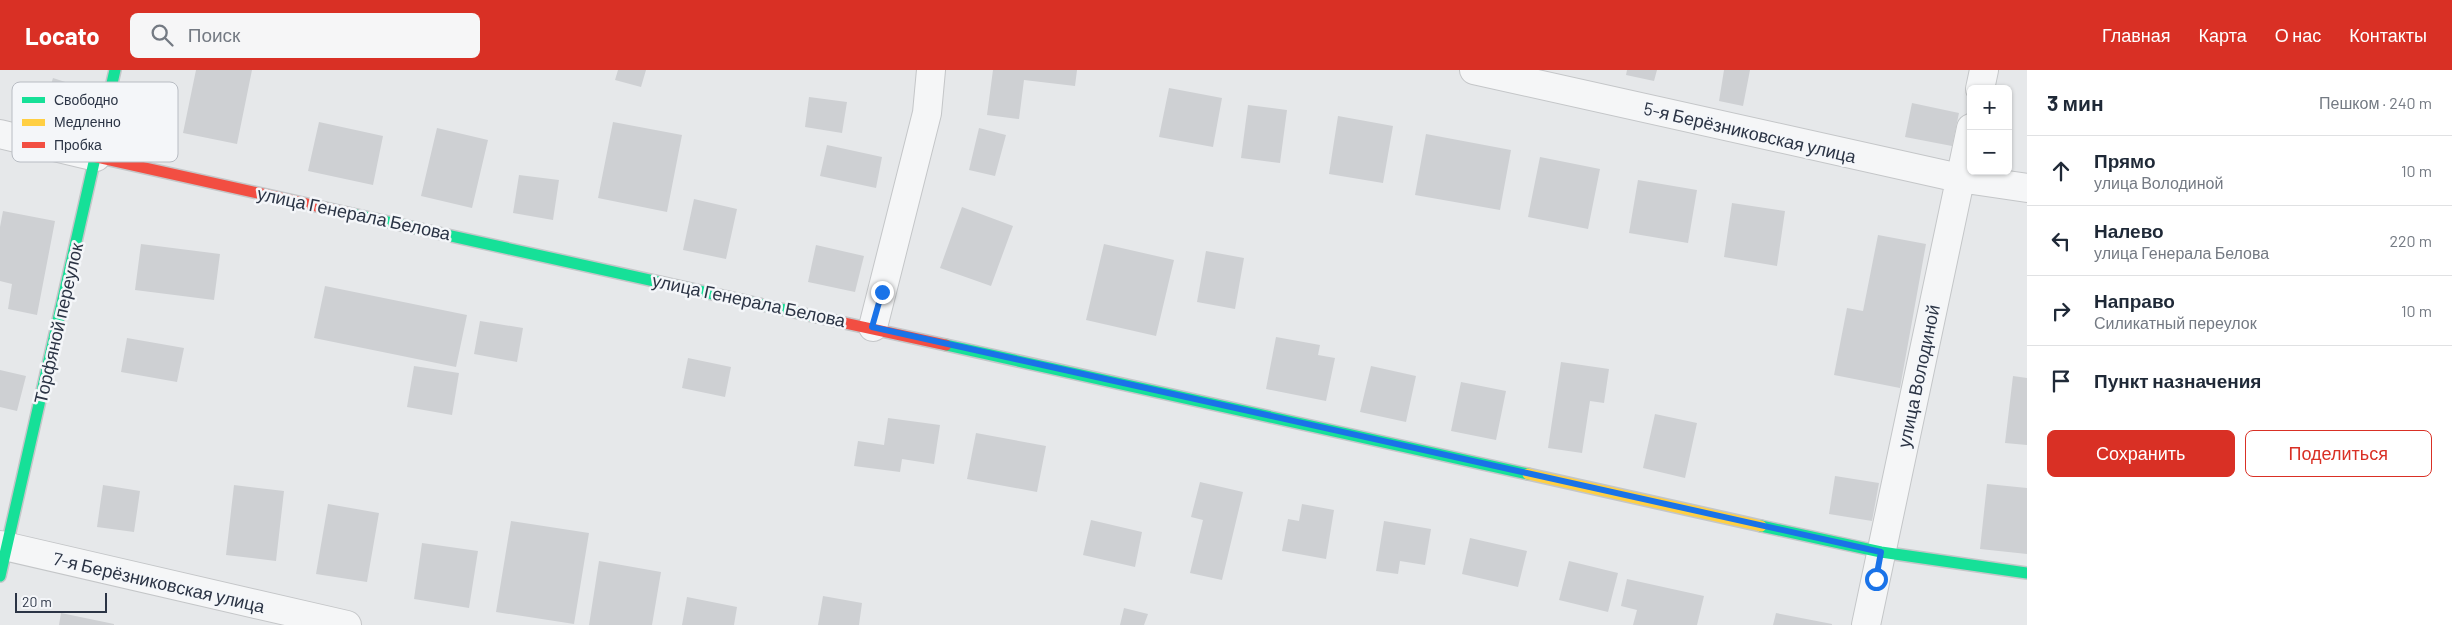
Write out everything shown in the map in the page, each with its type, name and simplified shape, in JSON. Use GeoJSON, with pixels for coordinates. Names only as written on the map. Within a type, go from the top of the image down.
{"type":"FeatureCollection","features":[{"type":"Feature","properties":{"kind":"main road","name":"Торфяной переулок"},"geometry":{"type":"LineString","coordinates":[[0,576],[3,546],[95,162]]}},
{"type":"Feature","properties":{"kind":"main road","name":"улица Генерала Белова"},"geometry":{"type":"LineString","coordinates":[[119,162],[872,327],[1881,552],[2027,573]]}},
{"type":"Feature","properties":{"kind":"street"},"geometry":{"type":"LineString","coordinates":[[872,327],[927,113],[931,70]]}},
{"type":"Feature","properties":{"kind":"street","name":"5-я Берёзниковская улица"},"geometry":{"type":"LineString","coordinates":[[1474,70],[1959,178],[2027,188]]}},
{"type":"Feature","properties":{"kind":"street"},"geometry":{"type":"LineString","coordinates":[[1981,85],[1984,70]]}},
{"type":"Feature","properties":{"kind":"street","name":"улица Володиной"},"geometry":{"type":"LineString","coordinates":[[1866,625],[1971,130]]}},
{"type":"Feature","properties":{"kind":"street","name":"7-я Берёзниковская улица"},"geometry":{"type":"LineString","coordinates":[[3,546],[347,625]]}},
{"type":"Feature","properties":{"kind":"building"},"geometry":{"type":"Polygon","coordinates":[[[196,70],[252,70],[237,144],[183,133],[196,70]]]}},
{"type":"Feature","properties":{"kind":"building"},"geometry":{"type":"Polygon","coordinates":[[[618,70],[646,70],[641,87],[615,80],[618,70]]]}},
{"type":"Feature","properties":{"kind":"building"},"geometry":{"type":"Polygon","coordinates":[[[993,70],[1077,70],[1075,86],[1024,80],[1019,119],[987,115],[993,70]]]}},
{"type":"Feature","properties":{"kind":"building"},"geometry":{"type":"Polygon","coordinates":[[[1627,70],[1657,70],[1654,81],[1626,75],[1627,70]]]}},
{"type":"Feature","properties":{"kind":"building"},"geometry":{"type":"Polygon","coordinates":[[[1724,70],[1750,70],[1743,106],[1719,101],[1724,70]]]}},
{"type":"Feature","properties":{"kind":"building"},"geometry":{"type":"Polygon","coordinates":[[[53,78],[65,82],[52,82],[53,78]]]}},
{"type":"Feature","properties":{"kind":"building"},"geometry":{"type":"Polygon","coordinates":[[[1169,88],[1222,98],[1213,147],[1159,137],[1169,88]]]}},
{"type":"Feature","properties":{"kind":"building"},"geometry":{"type":"Polygon","coordinates":[[[809,97],[847,102],[842,133],[805,127],[809,97]]]}},
{"type":"Feature","properties":{"kind":"building"},"geometry":{"type":"Polygon","coordinates":[[[1912,103],[1959,113],[1952,146],[1905,137],[1912,103]]]}},
{"type":"Feature","properties":{"kind":"building"},"geometry":{"type":"Polygon","coordinates":[[[1248,105],[1287,110],[1280,163],[1241,158],[1248,105]]]}},
{"type":"Feature","properties":{"kind":"building"},"geometry":{"type":"Polygon","coordinates":[[[1338,116],[1393,126],[1383,183],[1329,174],[1338,116]]]}},
{"type":"Feature","properties":{"kind":"building"},"geometry":{"type":"Polygon","coordinates":[[[319,122],[383,136],[373,185],[308,171],[319,122]]]}},
{"type":"Feature","properties":{"kind":"building"},"geometry":{"type":"Polygon","coordinates":[[[613,122],[682,135],[667,212],[598,198],[613,122]]]}},
{"type":"Feature","properties":{"kind":"building"},"geometry":{"type":"Polygon","coordinates":[[[437,128],[488,140],[472,208],[421,196],[437,128]]]}},
{"type":"Feature","properties":{"kind":"building"},"geometry":{"type":"Polygon","coordinates":[[[979,128],[1006,135],[995,176],[969,170],[979,128]]]}},
{"type":"Feature","properties":{"kind":"building"},"geometry":{"type":"Polygon","coordinates":[[[1426,134],[1511,150],[1500,210],[1415,195],[1426,134]]]}},
{"type":"Feature","properties":{"kind":"building"},"geometry":{"type":"Polygon","coordinates":[[[827,145],[882,157],[876,188],[820,176],[827,145]]]}},
{"type":"Feature","properties":{"kind":"building"},"geometry":{"type":"Polygon","coordinates":[[[1540,157],[1600,169],[1588,229],[1528,217],[1540,157]]]}},
{"type":"Feature","properties":{"kind":"building"},"geometry":{"type":"Polygon","coordinates":[[[519,175],[559,180],[553,220],[513,213],[519,175]]]}},
{"type":"Feature","properties":{"kind":"building"},"geometry":{"type":"Polygon","coordinates":[[[1638,180],[1697,190],[1688,243],[1629,233],[1638,180]]]}},
{"type":"Feature","properties":{"kind":"building"},"geometry":{"type":"Polygon","coordinates":[[[694,199],[737,209],[726,259],[683,250],[694,199]]]}},
{"type":"Feature","properties":{"kind":"building"},"geometry":{"type":"Polygon","coordinates":[[[1732,203],[1785,211],[1777,266],[1724,257],[1732,203]]]}},
{"type":"Feature","properties":{"kind":"building"},"geometry":{"type":"Polygon","coordinates":[[[962,207],[1013,226],[991,286],[940,268],[962,207]]]}},
{"type":"Feature","properties":{"kind":"building"},"geometry":{"type":"Polygon","coordinates":[[[3,211],[55,221],[37,315],[8,309],[12,284],[0,281],[0,227],[3,211]]]}},
{"type":"Feature","properties":{"kind":"building"},"geometry":{"type":"Polygon","coordinates":[[[1878,235],[1926,244],[1900,388],[1834,375],[1847,308],[1863,311],[1878,235]]]}},
{"type":"Feature","properties":{"kind":"building"},"geometry":{"type":"Polygon","coordinates":[[[141,244],[220,254],[214,300],[135,290],[141,244]]]}},
{"type":"Feature","properties":{"kind":"building"},"geometry":{"type":"Polygon","coordinates":[[[1104,244],[1174,260],[1156,336],[1086,320],[1104,244]]]}},
{"type":"Feature","properties":{"kind":"building"},"geometry":{"type":"Polygon","coordinates":[[[816,245],[864,256],[855,292],[808,282],[816,245]]]}},
{"type":"Feature","properties":{"kind":"building"},"geometry":{"type":"Polygon","coordinates":[[[1206,251],[1244,258],[1235,309],[1197,302],[1206,251]]]}},
{"type":"Feature","properties":{"kind":"building"},"geometry":{"type":"Polygon","coordinates":[[[325,286],[467,315],[456,367],[314,338],[325,286]]]}},
{"type":"Feature","properties":{"kind":"building"},"geometry":{"type":"Polygon","coordinates":[[[480,321],[523,328],[517,362],[474,354],[480,321]]]}},
{"type":"Feature","properties":{"kind":"building"},"geometry":{"type":"Polygon","coordinates":[[[1276,337],[1320,345],[1318,355],[1335,358],[1326,401],[1266,389],[1276,337]]]}},
{"type":"Feature","properties":{"kind":"building"},"geometry":{"type":"Polygon","coordinates":[[[127,338],[184,348],[177,382],[121,372],[127,338]]]}},
{"type":"Feature","properties":{"kind":"building"},"geometry":{"type":"Polygon","coordinates":[[[688,358],[731,367],[725,397],[682,388],[688,358]]]}},
{"type":"Feature","properties":{"kind":"building"},"geometry":{"type":"Polygon","coordinates":[[[1561,362],[1609,369],[1604,403],[1590,401],[1582,453],[1548,448],[1561,362]]]}},
{"type":"Feature","properties":{"kind":"building"},"geometry":{"type":"Polygon","coordinates":[[[414,366],[459,373],[452,415],[407,407],[414,366]]]}},
{"type":"Feature","properties":{"kind":"building"},"geometry":{"type":"Polygon","coordinates":[[[1371,366],[1416,376],[1406,422],[1360,412],[1371,366]]]}},
{"type":"Feature","properties":{"kind":"building"},"geometry":{"type":"Polygon","coordinates":[[[0,370],[26,376],[17,411],[0,407],[0,370]]]}},
{"type":"Feature","properties":{"kind":"building"},"geometry":{"type":"Polygon","coordinates":[[[2013,376],[2027,378],[2027,445],[2005,443],[2013,376]]]}},
{"type":"Feature","properties":{"kind":"building"},"geometry":{"type":"Polygon","coordinates":[[[1461,382],[1506,391],[1496,440],[1451,431],[1461,382]]]}},
{"type":"Feature","properties":{"kind":"building"},"geometry":{"type":"Polygon","coordinates":[[[1655,414],[1697,423],[1685,478],[1643,468],[1655,414]]]}},
{"type":"Feature","properties":{"kind":"building"},"geometry":{"type":"Polygon","coordinates":[[[888,418],[940,425],[934,464],[902,459],[900,472],[854,466],[858,441],[884,445],[888,418]]]}},
{"type":"Feature","properties":{"kind":"building"},"geometry":{"type":"Polygon","coordinates":[[[976,433],[1046,446],[1037,492],[967,479],[976,433]]]}},
{"type":"Feature","properties":{"kind":"building"},"geometry":{"type":"Polygon","coordinates":[[[1835,476],[1879,483],[1872,521],[1829,514],[1835,476]]]}},
{"type":"Feature","properties":{"kind":"building"},"geometry":{"type":"Polygon","coordinates":[[[1200,482],[1243,492],[1222,580],[1190,573],[1203,520],[1191,517],[1200,482]]]}},
{"type":"Feature","properties":{"kind":"building"},"geometry":{"type":"Polygon","coordinates":[[[1987,484],[2027,488],[2027,554],[1980,549],[1987,484]]]}},
{"type":"Feature","properties":{"kind":"building"},"geometry":{"type":"Polygon","coordinates":[[[103,485],[140,491],[134,532],[97,527],[103,485]]]}},
{"type":"Feature","properties":{"kind":"building"},"geometry":{"type":"Polygon","coordinates":[[[234,485],[284,491],[276,561],[226,555],[234,485]]]}},
{"type":"Feature","properties":{"kind":"building"},"geometry":{"type":"Polygon","coordinates":[[[328,504],[379,513],[367,582],[316,574],[328,504]]]}},
{"type":"Feature","properties":{"kind":"building"},"geometry":{"type":"Polygon","coordinates":[[[1302,504],[1334,510],[1326,559],[1282,551],[1288,519],[1299,521],[1302,504]]]}},
{"type":"Feature","properties":{"kind":"building"},"geometry":{"type":"Polygon","coordinates":[[[1091,520],[1142,532],[1135,567],[1083,555],[1091,520]]]}},
{"type":"Feature","properties":{"kind":"building"},"geometry":{"type":"Polygon","coordinates":[[[511,521],[589,533],[574,624],[496,612],[511,521]]]}},
{"type":"Feature","properties":{"kind":"building"},"geometry":{"type":"Polygon","coordinates":[[[1384,521],[1431,529],[1425,565],[1400,561],[1398,574],[1376,571],[1384,521]]]}},
{"type":"Feature","properties":{"kind":"building"},"geometry":{"type":"Polygon","coordinates":[[[1470,538],[1527,551],[1518,587],[1462,574],[1470,538]]]}},
{"type":"Feature","properties":{"kind":"building"},"geometry":{"type":"Polygon","coordinates":[[[422,543],[478,551],[469,608],[414,599],[422,543]]]}},
{"type":"Feature","properties":{"kind":"building"},"geometry":{"type":"Polygon","coordinates":[[[599,561],[661,572],[652,625],[589,625],[599,561]]]}},
{"type":"Feature","properties":{"kind":"building"},"geometry":{"type":"Polygon","coordinates":[[[1569,561],[1618,573],[1608,612],[1559,600],[1569,561]]]}},
{"type":"Feature","properties":{"kind":"building"},"geometry":{"type":"Polygon","coordinates":[[[1627,579],[1704,596],[1697,625],[1633,625],[1637,610],[1621,606],[1627,579]]]}},
{"type":"Feature","properties":{"kind":"building"},"geometry":{"type":"Polygon","coordinates":[[[823,596],[862,603],[859,625],[818,625],[823,596]]]}},
{"type":"Feature","properties":{"kind":"building"},"geometry":{"type":"Polygon","coordinates":[[[687,597],[737,607],[734,625],[682,625],[687,597]]]}},
{"type":"Feature","properties":{"kind":"building"},"geometry":{"type":"Polygon","coordinates":[[[1124,608],[1148,614],[1144,625],[1120,625],[1124,608]]]}},
{"type":"Feature","properties":{"kind":"building"},"geometry":{"type":"Polygon","coordinates":[[[61,613],[114,624],[114,625],[59,625],[61,613]]]}},
{"type":"Feature","properties":{"kind":"building"},"geometry":{"type":"Polygon","coordinates":[[[1776,613],[1832,624],[1832,625],[1773,625],[1776,613]]]}},
{"type":"Feature","properties":{"kind":"traffic: fast"},"geometry":{"type":"LineString","coordinates":[[112,82],[115,70]]}},
{"type":"Feature","properties":{"kind":"traffic: fast"},"geometry":{"type":"LineString","coordinates":[[0,576],[94,162]]}},
{"type":"Feature","properties":{"kind":"traffic: fast"},"geometry":{"type":"LineString","coordinates":[[352,214],[817,317]]}},
{"type":"Feature","properties":{"kind":"traffic: fast"},"geometry":{"type":"LineString","coordinates":[[946,345],[1528,474]]}},
{"type":"Feature","properties":{"kind":"traffic: fast"},"geometry":{"type":"LineString","coordinates":[[1761,526],[1881,552],[2027,573]]}},
{"type":"Feature","properties":{"kind":"traffic: slow"},"geometry":{"type":"LineString","coordinates":[[1528,474],[1761,526]]}},
{"type":"Feature","properties":{"kind":"traffic: jam"},"geometry":{"type":"LineString","coordinates":[[118,162],[352,214]]}},
{"type":"Feature","properties":{"kind":"traffic: jam"},"geometry":{"type":"LineString","coordinates":[[817,317],[946,345]]}},
{"type":"Feature","properties":{"kind":"route"},"geometry":{"type":"LineString","coordinates":[[882,292],[872,327],[1881,552],[1876,579]]}}]}
